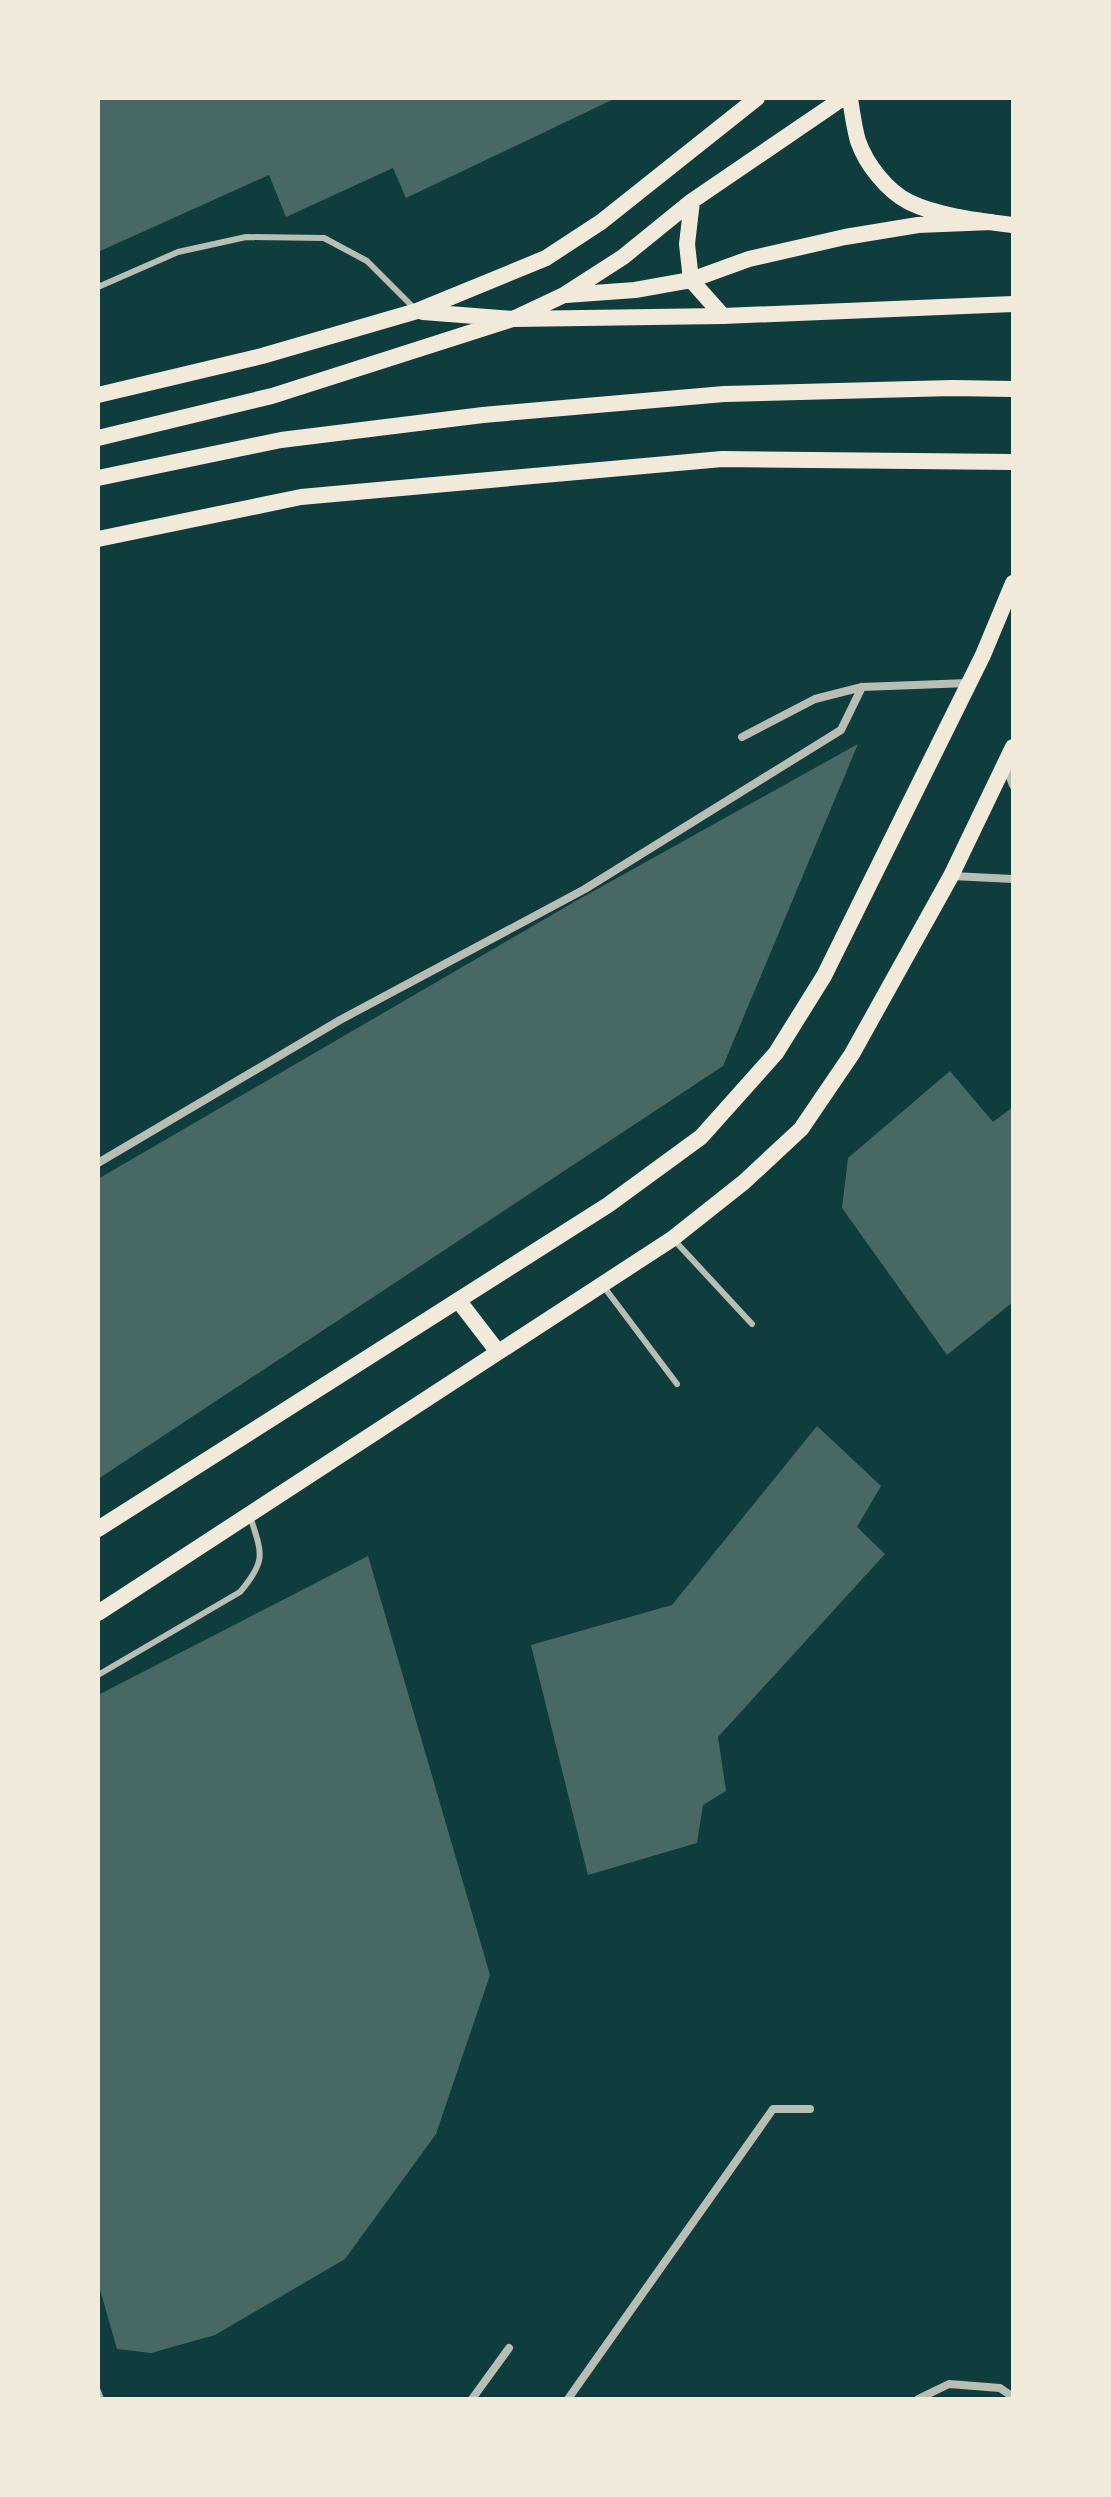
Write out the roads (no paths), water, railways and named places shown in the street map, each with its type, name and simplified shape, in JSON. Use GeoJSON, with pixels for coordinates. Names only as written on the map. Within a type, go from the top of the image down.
{"type":"FeatureCollection","features":[{"type":"Feature","properties":{"kind":"main road"},"geometry":{"type":"LineString","coordinates":[[98,395],[262,356],[417,311],[546,258],[601,222],[757,98]]}},
{"type":"Feature","properties":{"kind":"main road"},"geometry":{"type":"LineString","coordinates":[[98,438],[272,396],[513,319],[564,295],[623,257],[692,201],[843,98]]}},
{"type":"Feature","properties":{"kind":"main road"},"geometry":{"type":"LineString","coordinates":[[850,98],[858,140],[867,162],[908,201],[1013,225]]}},
{"type":"Feature","properties":{"kind":"main road"},"geometry":{"type":"LineString","coordinates":[[692,201],[687,244],[691,280],[723,316]]}},
{"type":"Feature","properties":{"kind":"main road"},"geometry":{"type":"LineString","coordinates":[[564,295],[635,290],[691,280],[749,259],[845,237],[918,225],[992,222]]}},
{"type":"Feature","properties":{"kind":"main road"},"geometry":{"type":"LineString","coordinates":[[417,311],[513,319],[723,316],[1013,304]]}},
{"type":"Feature","properties":{"kind":"main road"},"geometry":{"type":"LineString","coordinates":[[98,478],[281,440],[483,415],[724,394],[1013,389]]}},
{"type":"Feature","properties":{"kind":"main road"},"geometry":{"type":"LineString","coordinates":[[98,539],[301,497],[722,459],[1013,462]]}},
{"type":"Feature","properties":{"kind":"main road"},"geometry":{"type":"LineString","coordinates":[[98,1529],[608,1205],[701,1137],[776,1053],[824,976],[983,655],[1013,583]]}},
{"type":"Feature","properties":{"kind":"main road"},"geometry":{"type":"LineString","coordinates":[[98,1613],[672,1239],[744,1182],[801,1129],[852,1054],[951,876],[1013,747]]}},
{"type":"Feature","properties":{"kind":"main road"},"geometry":{"type":"LineString","coordinates":[[458,1300],[498,1352]]}},
{"type":"Feature","properties":{"kind":"street"},"geometry":{"type":"LineString","coordinates":[[742,737],[815,699],[862,687],[969,683]]}},
{"type":"Feature","properties":{"kind":"street"},"geometry":{"type":"LineString","coordinates":[[98,1163],[340,1020],[585,889],[841,730],[862,687]]}},
{"type":"Feature","properties":{"kind":"street"},"geometry":{"type":"LineString","coordinates":[[1005,764],[1013,785]]}},
{"type":"Feature","properties":{"kind":"street"},"geometry":{"type":"LineString","coordinates":[[951,876],[1013,879]]}},
{"type":"Feature","properties":{"kind":"street"},"geometry":{"type":"LineString","coordinates":[[568,2399],[773,2109],[810,2109]]}},
{"type":"Feature","properties":{"kind":"street"},"geometry":{"type":"LineString","coordinates":[[472,2399],[509,2348]]}},
{"type":"Feature","properties":{"kind":"street"},"geometry":{"type":"LineString","coordinates":[[918,2399],[949,2384],[1000,2388],[1013,2397]]}},
{"type":"Feature","properties":{"kind":"lane"},"geometry":{"type":"LineString","coordinates":[[98,287],[178,252],[246,237],[324,238],[367,261],[417,311]]}},
{"type":"Feature","properties":{"kind":"lane"},"geometry":{"type":"LineString","coordinates":[[672,1239],[752,1324]]}},
{"type":"Feature","properties":{"kind":"lane"},"geometry":{"type":"LineString","coordinates":[[602,1284],[677,1384]]}},
{"type":"Feature","properties":{"kind":"lane"},"geometry":{"type":"LineString","coordinates":[[98,1675],[240,1592],[257,1571],[259,1559],[260,1547],[250,1513]]}},
{"type":"Feature","properties":{"kind":"lane"},"geometry":{"type":"LineString","coordinates":[[98,2391],[101,2399]]}}]}
